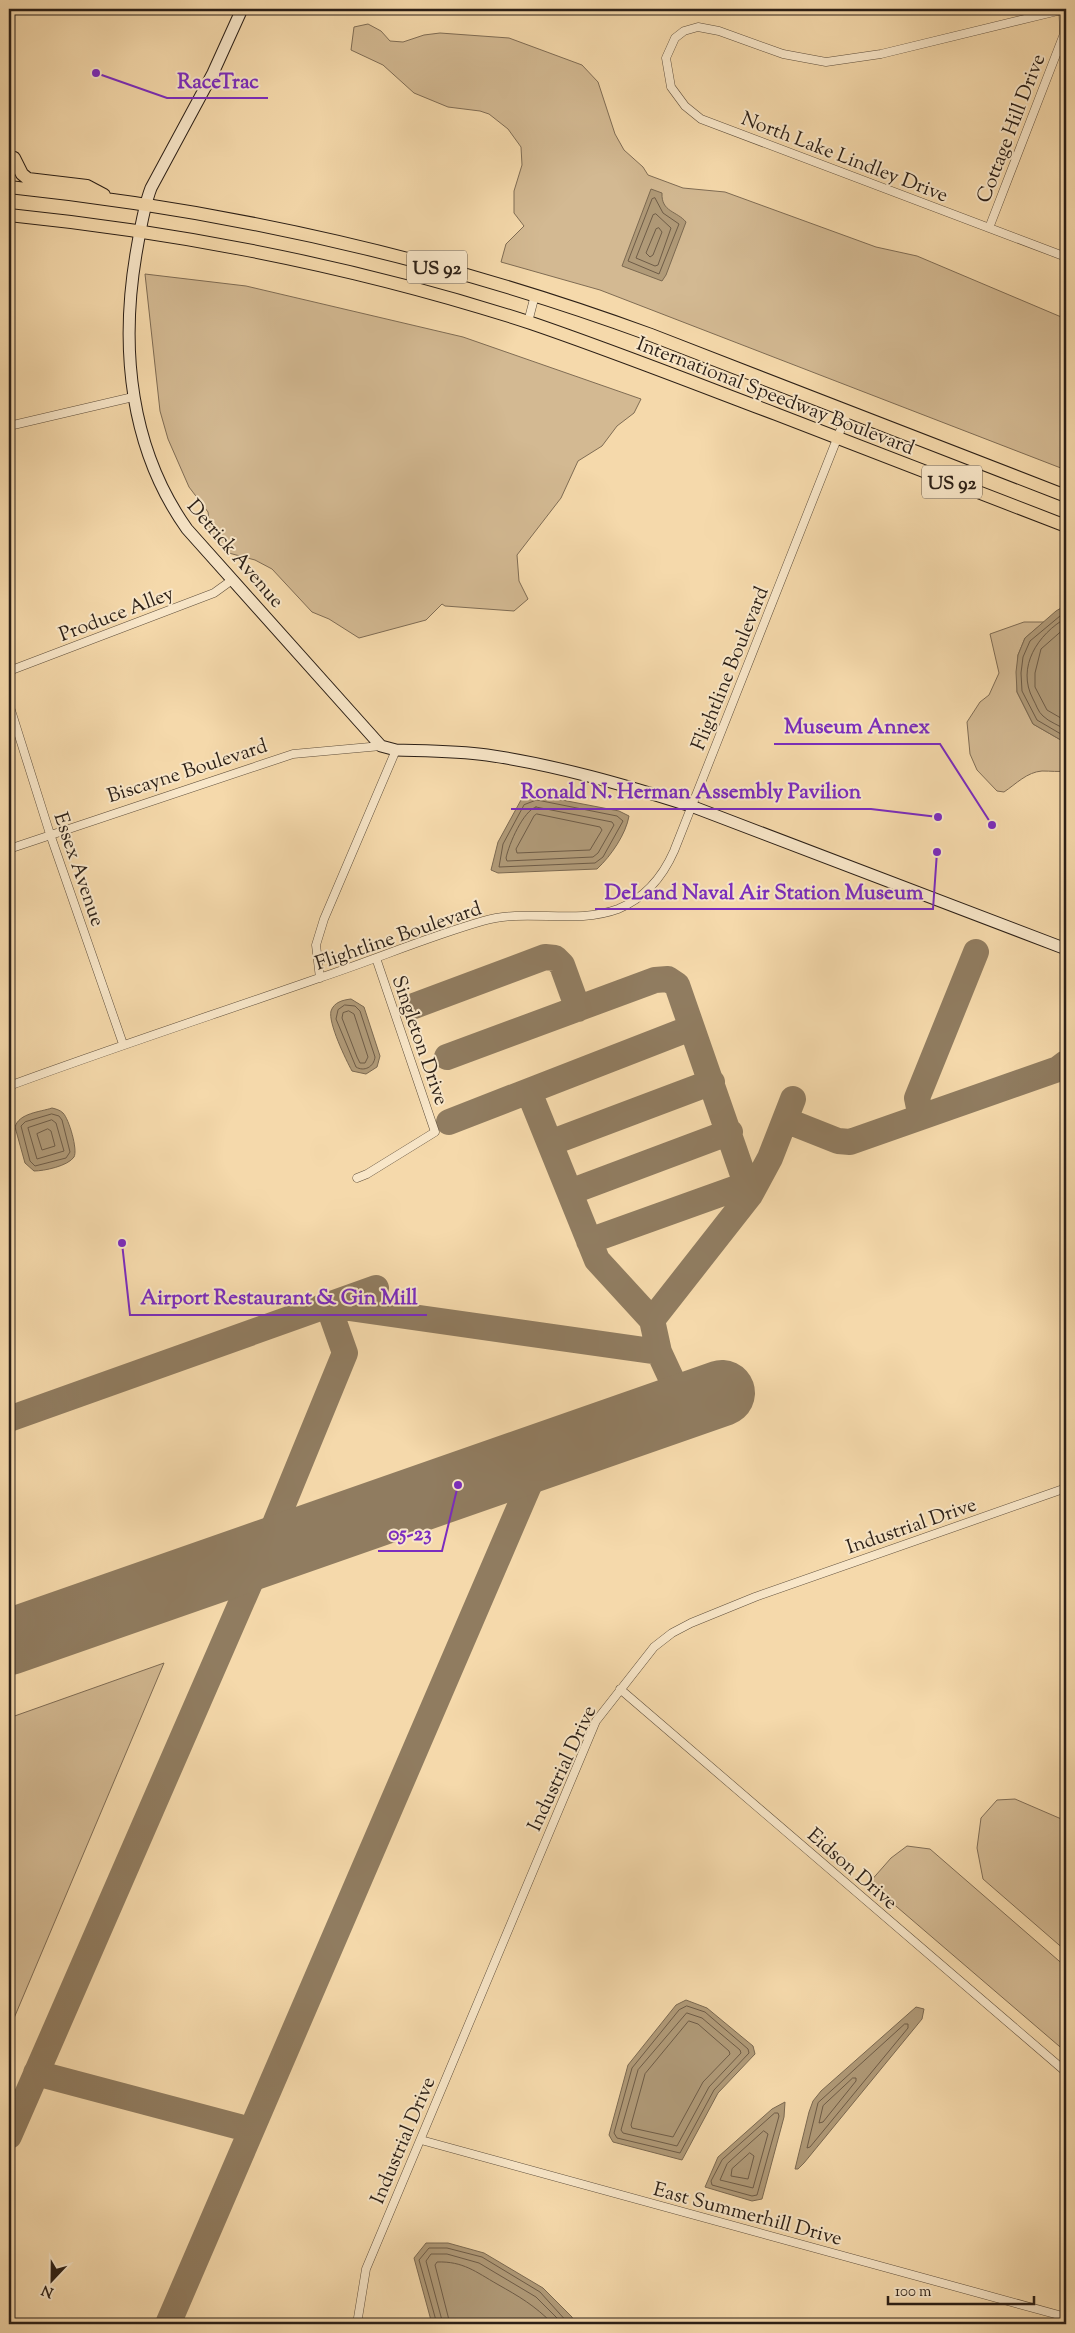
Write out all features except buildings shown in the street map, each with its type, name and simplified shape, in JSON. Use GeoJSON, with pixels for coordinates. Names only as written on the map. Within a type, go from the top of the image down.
{"type":"FeatureCollection","features":[{"type":"Feature","properties":{"kind":"main road"},"geometry":{"type":"LineString","coordinates":[[9,169],[14,158],[22,174],[28,179],[87,186],[113,199]]}},
{"type":"Feature","properties":{"kind":"main road","name":"International Speedway Boulevard"},"geometry":{"type":"LineString","coordinates":[[9,186],[113,199],[215,215],[346,243],[472,276],[651,335],[1066,496]]}},
{"type":"Feature","properties":{"kind":"main road","name":"International Speedway Boulevard"},"geometry":{"type":"LineString","coordinates":[[9,215],[140,231],[212,243],[330,268],[528,322],[640,362],[1066,526]]}},
{"type":"Feature","properties":{"kind":"street","name":"Detrick Avenue"},"geometry":{"type":"LineString","coordinates":[[242,9],[213,73],[168,154],[145,204],[130,290],[128,349],[133,397],[148,454],[170,505],[187,530],[381,746]]}},
{"type":"Feature","properties":{"kind":"street","name":"North Lake Lindley Drive"},"geometry":{"type":"LineString","coordinates":[[1064,9],[881,54],[826,62],[783,54],[719,31],[698,27],[684,31],[674,38],[666,58],[671,87],[685,106],[701,119],[1066,257]]}},
{"type":"Feature","properties":{"kind":"street","name":"Cottage Hill Drive"},"geometry":{"type":"LineString","coordinates":[[989,228],[1064,34],[1064,9]]}},
{"type":"Feature","properties":{"kind":"street"},"geometry":{"type":"LineString","coordinates":[[528,322],[535,296]]}},
{"type":"Feature","properties":{"kind":"street"},"geometry":{"type":"LineString","coordinates":[[9,426],[133,397]]}},
{"type":"Feature","properties":{"kind":"street","name":"Flightline Boulevard"},"geometry":{"type":"LineString","coordinates":[[9,1086],[123,1044],[320,978],[431,936],[486,920],[518,915],[589,916],[617,909],[634,902],[652,886],[667,868],[848,411]]}},
{"type":"Feature","properties":{"kind":"street","name":"Produce Alley"},"geometry":{"type":"LineString","coordinates":[[9,671],[214,593],[232,580]]}},
{"type":"Feature","properties":{"kind":"street","name":"Essex Avenue"},"geometry":{"type":"LineString","coordinates":[[9,704],[50,834],[123,1044]]}},
{"type":"Feature","properties":{"kind":"street"},"geometry":{"type":"LineString","coordinates":[[381,746],[396,750],[457,752],[496,757],[635,788],[691,806],[1066,949]]}},
{"type":"Feature","properties":{"kind":"street","name":"Biscayne Boulevard"},"geometry":{"type":"LineString","coordinates":[[9,849],[293,754],[381,746]]}},
{"type":"Feature","properties":{"kind":"street"},"geometry":{"type":"LineString","coordinates":[[320,978],[316,945],[324,919],[396,750]]}},
{"type":"Feature","properties":{"kind":"street","name":"Singleton Drive"},"geometry":{"type":"LineString","coordinates":[[357,1178],[367,1174],[434,1132],[376,958]]}},
{"type":"Feature","properties":{"kind":"street","name":"Industrial Drive"},"geometry":{"type":"LineString","coordinates":[[358,2324],[366,2268],[596,1721],[654,1647],[672,1633],[691,1623],[756,1597],[1066,1488]]}},
{"type":"Feature","properties":{"kind":"street","name":"Eidson Drive"},"geometry":{"type":"LineString","coordinates":[[620,1689],[1066,2072]]}},
{"type":"Feature","properties":{"kind":"street","name":"East Summerhill Drive"},"geometry":{"type":"LineString","coordinates":[[421,2140],[1066,2317]]}},
{"type":"Feature","properties":{"kind":"shaded area"},"geometry":{"type":"Polygon","coordinates":[[[368,24],[381,31],[390,41],[403,42],[424,35],[440,33],[509,38],[582,65],[598,82],[615,134],[624,150],[643,167],[648,175],[683,188],[725,192],[876,247],[917,256],[1066,319],[1066,470],[600,290],[501,262],[506,244],[524,226],[514,213],[514,191],[522,165],[521,147],[508,129],[489,114],[448,107],[414,93],[383,65],[351,50],[354,27],[368,24]]]}},
{"type":"Feature","properties":{"kind":"shaded area"},"geometry":{"type":"Polygon","coordinates":[[[145,274],[246,286],[463,337],[641,399],[634,413],[617,426],[602,446],[578,461],[561,498],[517,555],[519,581],[528,599],[514,611],[445,606],[442,604],[426,620],[359,638],[329,619],[312,612],[272,569],[255,560],[225,552],[211,536],[208,512],[189,487],[168,439],[160,411],[145,274]]]}},
{"type":"Feature","properties":{"kind":"shaded area"},"geometry":{"type":"Polygon","coordinates":[[[1024,622],[1044,622],[1025,638],[1018,655],[1017,692],[1033,724],[1066,743],[1066,771],[1042,771],[1031,774],[1004,792],[997,791],[977,770],[970,754],[967,722],[980,702],[989,695],[999,673],[990,634],[1024,622]]]}},
{"type":"Feature","properties":{"kind":"shaded area"},"geometry":{"type":"Polygon","coordinates":[[[164,1663],[9,2030],[9,1718],[164,1663]]]}},
{"type":"Feature","properties":{"kind":"shaded area"},"geometry":{"type":"Polygon","coordinates":[[[1015,1799],[1066,1821],[1066,1951],[983,1879],[977,1848],[981,1818],[997,1800],[1015,1799]]]}},
{"type":"Feature","properties":{"kind":"shaded area"},"geometry":{"type":"Polygon","coordinates":[[[907,1846],[930,1849],[1066,1967],[1066,2052],[869,1883],[891,1858],[907,1846]]]}},
{"type":"Feature","properties":{"kind":"water"},"geometry":{"type":"Polygon","coordinates":[[[651,189],[662,193],[662,199],[667,208],[686,222],[662,281],[622,266],[651,189]]]}},
{"type":"Feature","properties":{"kind":"water"},"geometry":{"type":"Polygon","coordinates":[[[1066,605],[1066,743],[1033,724],[1017,692],[1016,672],[1018,655],[1025,638],[1056,611],[1066,605]]]}},
{"type":"Feature","properties":{"kind":"water"},"geometry":{"type":"Polygon","coordinates":[[[536,795],[619,811],[629,816],[625,830],[617,844],[597,869],[498,873],[491,870],[498,842],[521,800],[536,795]]]}},
{"type":"Feature","properties":{"kind":"water"},"geometry":{"type":"Polygon","coordinates":[[[351,999],[364,1007],[380,1056],[377,1067],[366,1074],[352,1071],[332,1024],[331,1011],[334,1005],[351,999]]]}},
{"type":"Feature","properties":{"kind":"water"},"geometry":{"type":"Polygon","coordinates":[[[52,1108],[62,1112],[68,1121],[74,1142],[74,1157],[67,1163],[49,1169],[34,1171],[25,1163],[15,1127],[17,1122],[25,1116],[52,1108]]]}},
{"type":"Feature","properties":{"kind":"water"},"geometry":{"type":"Polygon","coordinates":[[[686,2000],[707,2008],[753,2046],[755,2054],[718,2093],[682,2160],[613,2142],[609,2135],[628,2065],[676,2005],[686,2000]]]}},
{"type":"Feature","properties":{"kind":"water"},"geometry":{"type":"Polygon","coordinates":[[[916,2007],[924,2009],[922,2019],[804,2163],[798,2169],[795,2169],[813,2101],[821,2091],[916,2007]]]}},
{"type":"Feature","properties":{"kind":"water"},"geometry":{"type":"Polygon","coordinates":[[[785,2102],[784,2117],[762,2199],[752,2201],[705,2187],[718,2157],[772,2109],[785,2102]]]}},
{"type":"Feature","properties":{"kind":"water"},"geometry":{"type":"Polygon","coordinates":[[[426,2243],[448,2243],[484,2253],[543,2288],[572,2317],[575,2324],[432,2324],[414,2258],[426,2243]]]}},
{"type":"Feature","properties":{"kind":"taxiway"},"geometry":{"type":"LineString","coordinates":[[921,1117],[917,1098],[976,952]]}},
{"type":"Feature","properties":{"kind":"taxiway"},"geometry":{"type":"LineString","coordinates":[[414,1006],[545,957],[555,958],[562,965],[578,1009]]}},
{"type":"Feature","properties":{"kind":"taxiway"},"geometry":{"type":"LineString","coordinates":[[447,1057],[655,980],[668,979],[677,985],[750,1195]]}},
{"type":"Feature","properties":{"kind":"taxiway"},"geometry":{"type":"LineString","coordinates":[[449,1122],[691,1028]]}},
{"type":"Feature","properties":{"kind":"taxiway"},"geometry":{"type":"LineString","coordinates":[[785,1120],[838,1141],[850,1142],[1058,1069],[1066,1063]]}},
{"type":"Feature","properties":{"kind":"taxiway"},"geometry":{"type":"LineString","coordinates":[[550,1143],[712,1082]]}},
{"type":"Feature","properties":{"kind":"taxiway"},"geometry":{"type":"LineString","coordinates":[[529,1092],[597,1260],[652,1320]]}},
{"type":"Feature","properties":{"kind":"taxiway"},"geometry":{"type":"LineString","coordinates":[[659,1352],[652,1320],[750,1195],[770,1158],[793,1099]]}},
{"type":"Feature","properties":{"kind":"taxiway"},"geometry":{"type":"LineString","coordinates":[[570,1192],[730,1132]]}},
{"type":"Feature","properties":{"kind":"taxiway"},"geometry":{"type":"LineString","coordinates":[[589,1241],[748,1184]]}},
{"type":"Feature","properties":{"kind":"taxiway"},"geometry":{"type":"LineString","coordinates":[[9,1419],[376,1288]]}},
{"type":"Feature","properties":{"kind":"taxiway"},"geometry":{"type":"LineString","coordinates":[[9,2136],[263,1553],[345,1353],[328,1305],[659,1352],[684,1406]]}},
{"type":"Feature","properties":{"kind":"taxiway"},"geometry":{"type":"LineString","coordinates":[[168,2324],[542,1455]]}},
{"type":"Feature","properties":{"kind":"taxiway"},"geometry":{"type":"LineString","coordinates":[[36,2073],[251,2130]]}},
{"type":"Feature","properties":{"kind":"runway"},"geometry":{"type":"LineString","coordinates":[[9,1642],[722,1393]]}},
{"type":"Feature","properties":{"kind":"place","name":"RaceTrac"},"geometry":{"type":"Point","coordinates":[96,73]}},
{"type":"Feature","properties":{"kind":"place","name":"Ronald N. Herman Assembly Pavilion"},"geometry":{"type":"Point","coordinates":[938,817]}},
{"type":"Feature","properties":{"kind":"place","name":"Museum Annex"},"geometry":{"type":"Point","coordinates":[992,825]}},
{"type":"Feature","properties":{"kind":"place","name":"DeLand Naval Air Station Museum"},"geometry":{"type":"Point","coordinates":[937,852]}},
{"type":"Feature","properties":{"kind":"place","name":"Airport Restaurant & Gin Mill"},"geometry":{"type":"Point","coordinates":[122,1243]}},
{"type":"Feature","properties":{"kind":"place","name":"05-23"},"geometry":{"type":"Point","coordinates":[458,1485]}}]}
